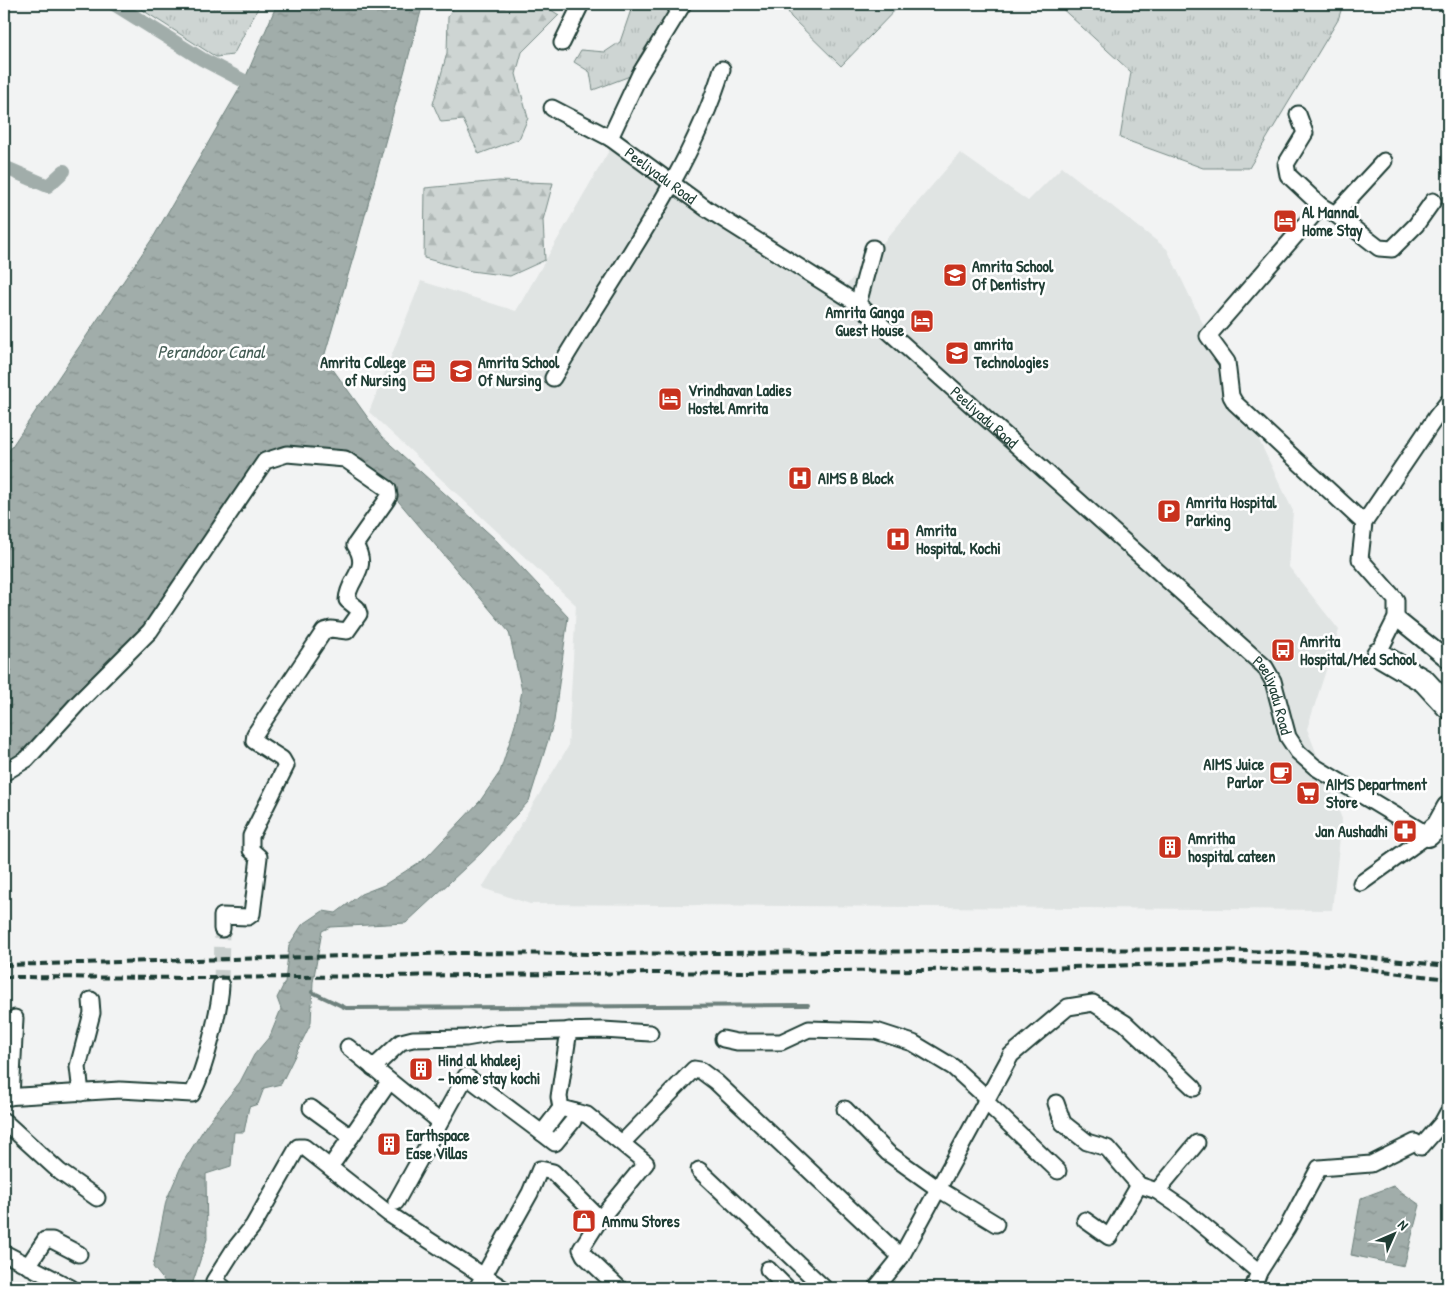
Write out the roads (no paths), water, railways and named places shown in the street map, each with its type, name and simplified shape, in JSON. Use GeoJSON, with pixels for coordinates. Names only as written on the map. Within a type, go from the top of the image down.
{"type":"FeatureCollection","features":[{"type":"Feature","properties":{"kind":"street"},"geometry":{"type":"LineString","coordinates":[[562,43],[581,4]]}},
{"type":"Feature","properties":{"kind":"street","name":"Peeliyadu Road"},"geometry":{"type":"LineString","coordinates":[[683,4],[640,74],[610,138],[707,209],[858,304],[1265,667],[1273,681],[1288,737],[1298,752],[1315,767],[1428,836]]}},
{"type":"Feature","properties":{"kind":"street"},"geometry":{"type":"LineString","coordinates":[[552,378],[672,183],[715,94],[722,69]]}},
{"type":"Feature","properties":{"kind":"street"},"geometry":{"type":"LineString","coordinates":[[552,108],[610,138]]}},
{"type":"Feature","properties":{"kind":"street"},"geometry":{"type":"LineString","coordinates":[[1298,114],[1306,133],[1286,164],[1285,168],[1288,175],[1321,206],[1335,214],[1379,248],[1392,250],[1416,225],[1433,201]]}},
{"type":"Feature","properties":{"kind":"street"},"geometry":{"type":"LineString","coordinates":[[1335,214],[1384,161]]}},
{"type":"Feature","properties":{"kind":"street"},"geometry":{"type":"LineString","coordinates":[[1321,206],[1208,336],[1227,362],[1231,396],[1235,403],[1364,523]]}},
{"type":"Feature","properties":{"kind":"street"},"geometry":{"type":"LineString","coordinates":[[858,304],[873,248]]}},
{"type":"Feature","properties":{"kind":"street"},"geometry":{"type":"LineString","coordinates":[[1448,402],[1364,523],[1360,559],[1396,600],[1396,618],[1378,654],[1424,681],[1448,707]]}},
{"type":"Feature","properties":{"kind":"street"},"geometry":{"type":"LineString","coordinates":[[4,773],[27,759],[79,702],[150,632],[265,461],[287,454],[344,459],[388,489],[389,496],[355,545],[360,553],[360,571],[347,600],[357,608],[359,614],[347,631],[331,629],[324,631],[255,734],[254,741],[282,759],[286,766],[251,836],[251,850],[259,857],[252,914],[248,917],[222,916],[222,930]]}},
{"type":"Feature","properties":{"kind":"street"},"geometry":{"type":"LineString","coordinates":[[1396,618],[1448,660]]}},
{"type":"Feature","properties":{"kind":"street"},"geometry":{"type":"LineString","coordinates":[[1361,883],[1428,836],[1438,826],[1448,808]]}},
{"type":"Feature","properties":{"kind":"street"},"geometry":{"type":"LineString","coordinates":[[15,1018],[7,1097],[120,1090],[192,1094],[221,1002],[221,985]]}},
{"type":"Feature","properties":{"kind":"street"},"geometry":{"type":"LineString","coordinates":[[81,1093],[78,1067],[92,1013],[91,1000]]}},
{"type":"Feature","properties":{"kind":"street"},"geometry":{"type":"LineString","coordinates":[[876,1288],[901,1256],[1011,1055],[1068,1007],[1093,1003],[1125,1023],[1194,1088]]}},
{"type":"Feature","properties":{"kind":"street"},"geometry":{"type":"LineString","coordinates":[[723,1039],[737,1042],[781,1042],[809,1029],[876,1031],[913,1043],[954,1067],[1058,1171]]}},
{"type":"Feature","properties":{"kind":"street"},"geometry":{"type":"LineString","coordinates":[[373,1068],[401,1042],[413,1039],[569,1030],[650,1033]]}},
{"type":"Feature","properties":{"kind":"street"},"geometry":{"type":"LineString","coordinates":[[569,1030],[559,1097],[568,1110],[587,1115],[623,1142],[646,1163],[600,1219],[581,1249],[584,1255],[619,1288]]}},
{"type":"Feature","properties":{"kind":"street"},"geometry":{"type":"LineString","coordinates":[[348,1047],[439,1121]]}},
{"type":"Feature","properties":{"kind":"street"},"geometry":{"type":"LineString","coordinates":[[623,1142],[694,1069],[700,1070],[716,1082],[901,1256]]}},
{"type":"Feature","properties":{"kind":"street"},"geometry":{"type":"LineString","coordinates":[[396,1202],[439,1121],[466,1076],[542,1132],[568,1110]]}},
{"type":"Feature","properties":{"kind":"street"},"geometry":{"type":"LineString","coordinates":[[335,1160],[389,1082]]}},
{"type":"Feature","properties":{"kind":"street"},"geometry":{"type":"LineString","coordinates":[[1056,1103],[1063,1123],[1087,1142],[1108,1148],[1139,1185],[1157,1191],[1182,1208],[1259,1272]]}},
{"type":"Feature","properties":{"kind":"street"},"geometry":{"type":"LineString","coordinates":[[311,1108],[350,1137]]}},
{"type":"Feature","properties":{"kind":"street"},"geometry":{"type":"LineString","coordinates":[[845,1109],[888,1153],[937,1188],[996,1224]]}},
{"type":"Feature","properties":{"kind":"street"},"geometry":{"type":"LineString","coordinates":[[1253,1288],[1259,1272],[1287,1228],[1319,1168],[1372,1164],[1418,1145],[1442,1123],[1448,1112]]}},
{"type":"Feature","properties":{"kind":"street"},"geometry":{"type":"LineString","coordinates":[[4,1121],[60,1172],[97,1198]]}},
{"type":"Feature","properties":{"kind":"street"},"geometry":{"type":"LineString","coordinates":[[1157,1191],[1197,1143]]}},
{"type":"Feature","properties":{"kind":"street"},"geometry":{"type":"LineString","coordinates":[[224,1288],[214,1281],[233,1251],[253,1226],[298,1146],[304,1147],[480,1282],[502,1288]]}},
{"type":"Feature","properties":{"kind":"street"},"geometry":{"type":"LineString","coordinates":[[480,1282],[540,1169],[553,1172],[600,1219]]}},
{"type":"Feature","properties":{"kind":"street"},"geometry":{"type":"LineString","coordinates":[[699,1170],[824,1288]]}},
{"type":"Feature","properties":{"kind":"street"},"geometry":{"type":"LineString","coordinates":[[1085,1220],[1109,1236],[1139,1185]]}},
{"type":"Feature","properties":{"kind":"street"},"geometry":{"type":"LineString","coordinates":[[28,1266],[45,1240],[52,1240],[79,1254]]}},
{"type":"Feature","properties":{"kind":"street"},"geometry":{"type":"LineString","coordinates":[[4,1253],[71,1288]]}},
{"type":"Feature","properties":{"kind":"street"},"geometry":{"type":"LineString","coordinates":[[768,1270],[787,1288]]}},
{"type":"Feature","properties":{"kind":"water","name":"Perandoor Canal"},"geometry":{"type":"Polygon","coordinates":[[[277,4],[423,4],[324,357],[381,436],[494,538],[568,617],[554,721],[529,801],[481,853],[406,923],[330,927],[322,931],[313,982],[311,1023],[281,1084],[264,1088],[258,1104],[249,1107],[244,1132],[234,1132],[231,1166],[206,1174],[207,1239],[191,1288],[164,1288],[166,1283],[153,1267],[166,1201],[183,1162],[207,1124],[240,1082],[254,1055],[270,1036],[281,1009],[277,998],[285,982],[289,945],[302,925],[323,911],[336,913],[361,894],[384,885],[426,858],[480,801],[500,772],[515,725],[522,691],[509,632],[399,502],[341,455],[264,452],[245,485],[128,663],[4,782],[4,458],[154,236],[244,81],[277,4]]]}},
{"type":"Feature","properties":{"kind":"water"},"geometry":{"type":"Polygon","coordinates":[[[1393,1186],[1420,1205],[1404,1266],[1351,1255],[1361,1198],[1393,1186]]]}},
{"type":"Feature","properties":{"kind":"waterway"},"geometry":{"type":"LineString","coordinates":[[114,4],[202,59],[244,81]]}},
{"type":"Feature","properties":{"kind":"waterway"},"geometry":{"type":"LineString","coordinates":[[4,167],[48,186],[64,171]]}},
{"type":"Feature","properties":{"kind":"waterway"},"geometry":{"type":"LineString","coordinates":[[312,992],[346,1008],[808,1005]]}},
{"type":"Feature","properties":{"kind":"tunnel"},"geometry":{"type":"LineString","coordinates":[[221,985],[222,929]]}},
{"type":"Feature","properties":{"kind":"railway"},"geometry":{"type":"LineString","coordinates":[[4,965],[458,953],[603,954],[1189,949],[1335,954],[1448,966]]}},
{"type":"Feature","properties":{"kind":"railway"},"geometry":{"type":"LineString","coordinates":[[4,977],[204,978],[1013,969],[1231,962],[1335,965],[1448,979]]}},
{"type":"Feature","properties":{"kind":"place","name":"Al Mannal Home Stay"},"geometry":{"type":"Point","coordinates":[1285,221]}},
{"type":"Feature","properties":{"kind":"place","name":"Amrita School Of Dentistry"},"geometry":{"type":"Point","coordinates":[955,275]}},
{"type":"Feature","properties":{"kind":"place","name":"Amrita Ganga Guest House"},"geometry":{"type":"Point","coordinates":[922,321]}},
{"type":"Feature","properties":{"kind":"place","name":"amrita Technologies"},"geometry":{"type":"Point","coordinates":[957,353]}},
{"type":"Feature","properties":{"kind":"place","name":"Amrita College of Nursing"},"geometry":{"type":"Point","coordinates":[424,371]}},
{"type":"Feature","properties":{"kind":"place","name":"Amrita School Of Nursing"},"geometry":{"type":"Point","coordinates":[461,371]}},
{"type":"Feature","properties":{"kind":"place","name":"Vrindhavan Ladies Hostel Amrita"},"geometry":{"type":"Point","coordinates":[670,399]}},
{"type":"Feature","properties":{"kind":"place","name":"AIMS B Block"},"geometry":{"type":"Point","coordinates":[800,478]}},
{"type":"Feature","properties":{"kind":"place","name":"Amrita Hospital Parking"},"geometry":{"type":"Point","coordinates":[1169,511]}},
{"type":"Feature","properties":{"kind":"place","name":"Amrita Hospital, Kochi"},"geometry":{"type":"Point","coordinates":[898,539]}},
{"type":"Feature","properties":{"kind":"place","name":"Amrita Hospital/Med School"},"geometry":{"type":"Point","coordinates":[1283,650]}},
{"type":"Feature","properties":{"kind":"place","name":"AIMS Juice Parlor"},"geometry":{"type":"Point","coordinates":[1281,773]}},
{"type":"Feature","properties":{"kind":"place","name":"AIMS Department Store"},"geometry":{"type":"Point","coordinates":[1308,793]}},
{"type":"Feature","properties":{"kind":"place","name":"Jan Aushadhi"},"geometry":{"type":"Point","coordinates":[1405,831]}},
{"type":"Feature","properties":{"kind":"place","name":"Amritha hospital cateen"},"geometry":{"type":"Point","coordinates":[1170,847]}},
{"type":"Feature","properties":{"kind":"place","name":"Hind al khaleej - home stay kochi"},"geometry":{"type":"Point","coordinates":[421,1069]}},
{"type":"Feature","properties":{"kind":"place","name":"Earthspace Ease Villas"},"geometry":{"type":"Point","coordinates":[389,1144]}},
{"type":"Feature","properties":{"kind":"place","name":"Ammu Stores"},"geometry":{"type":"Point","coordinates":[584,1221]}}]}
